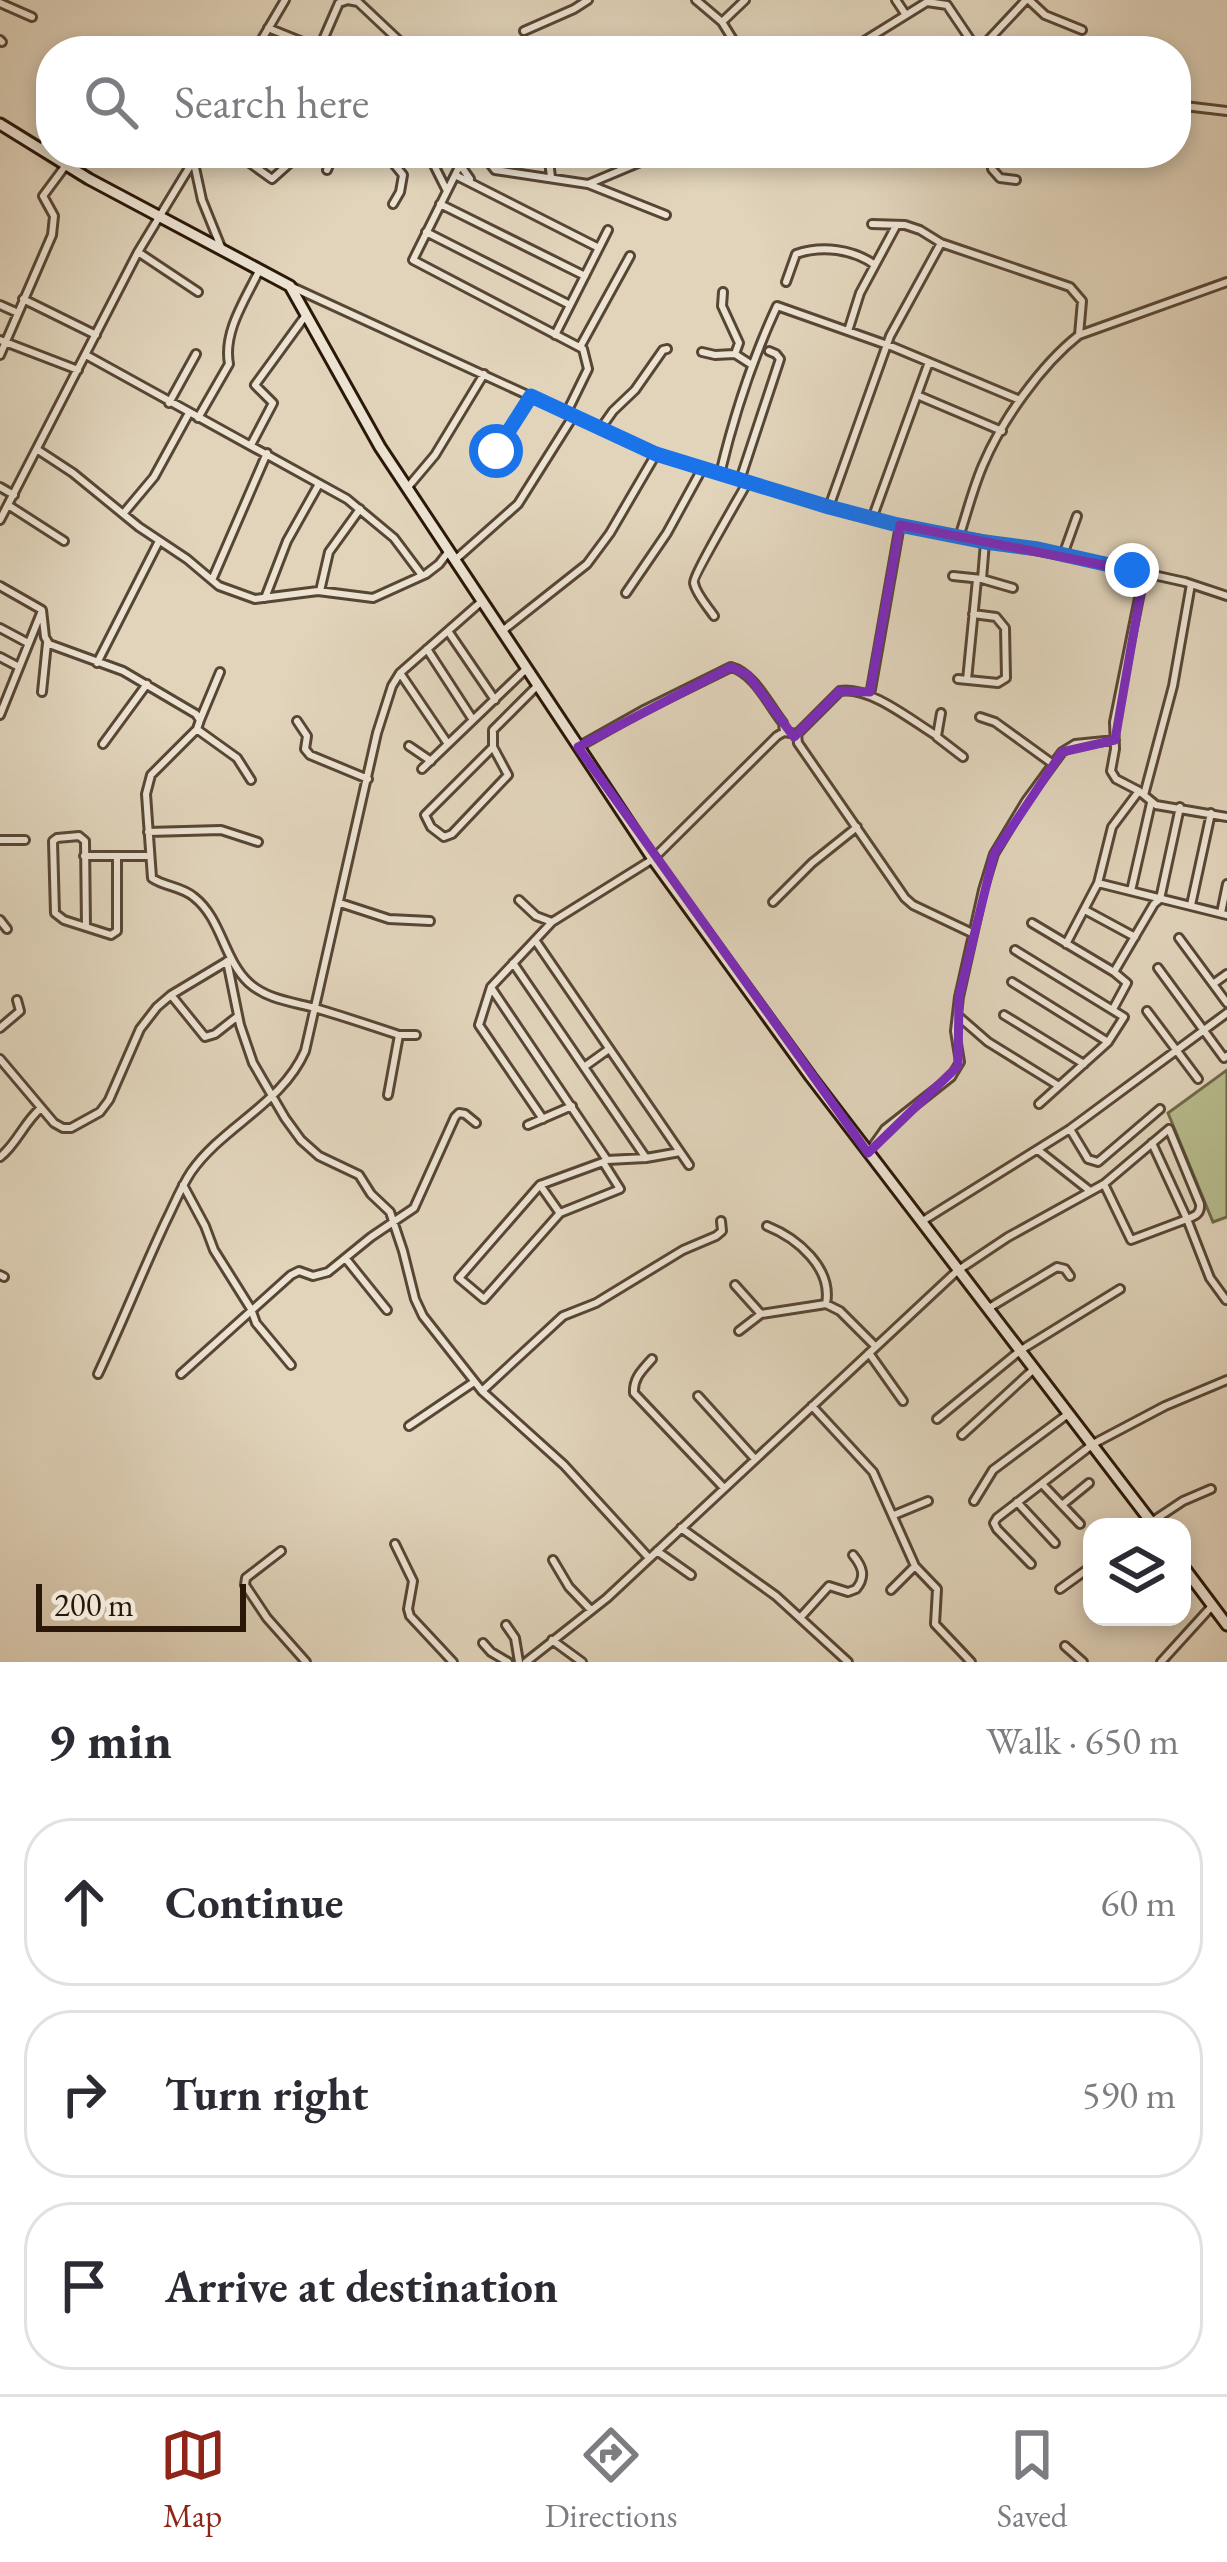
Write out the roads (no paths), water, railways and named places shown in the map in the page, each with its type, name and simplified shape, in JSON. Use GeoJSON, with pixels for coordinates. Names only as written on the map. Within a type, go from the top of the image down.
{"type":"FeatureCollection","features":[{"type":"Feature","properties":{"kind":"street"},"geometry":{"type":"LineString","coordinates":[[15,10],[20,0]]}},
{"type":"Feature","properties":{"kind":"street"},"geometry":{"type":"LineString","coordinates":[[263,36],[285,0]]}},
{"type":"Feature","properties":{"kind":"street"},"geometry":{"type":"LineString","coordinates":[[327,36],[340,3],[348,0],[358,2],[394,36]]}},
{"type":"Feature","properties":{"kind":"street"},"geometry":{"type":"LineString","coordinates":[[524,31],[588,0]]}},
{"type":"Feature","properties":{"kind":"street"},"geometry":{"type":"LineString","coordinates":[[696,0],[731,36]]}},
{"type":"Feature","properties":{"kind":"street"},"geometry":{"type":"LineString","coordinates":[[722,22],[745,0]]}},
{"type":"Feature","properties":{"kind":"street"},"geometry":{"type":"LineString","coordinates":[[896,0],[906,15]]}},
{"type":"Feature","properties":{"kind":"street"},"geometry":{"type":"LineString","coordinates":[[992,36],[1027,0],[1045,14],[1082,30]]}},
{"type":"Feature","properties":{"kind":"street"},"geometry":{"type":"LineString","coordinates":[[879,36],[927,2],[947,5],[968,36]]}},
{"type":"Feature","properties":{"kind":"street"},"geometry":{"type":"LineString","coordinates":[[0,3],[32,17]]}},
{"type":"Feature","properties":{"kind":"street"},"geometry":{"type":"LineString","coordinates":[[268,28],[288,36]]}},
{"type":"Feature","properties":{"kind":"street"},"geometry":{"type":"LineString","coordinates":[[1191,107],[1227,111]]}},
{"type":"Feature","properties":{"kind":"street"},"geometry":{"type":"LineString","coordinates":[[0,124],[36,147]]}},
{"type":"Feature","properties":{"kind":"street"},"geometry":{"type":"LineString","coordinates":[[0,356],[55,225],[43,196],[63,168]]}},
{"type":"Feature","properties":{"kind":"street"},"geometry":{"type":"LineString","coordinates":[[70,168],[259,271],[656,454],[872,519],[1064,554],[1227,596]]}},
{"type":"Feature","properties":{"kind":"street"},"geometry":{"type":"LineString","coordinates":[[0,520],[138,252],[189,168]]}},
{"type":"Feature","properties":{"kind":"street"},"geometry":{"type":"LineString","coordinates":[[198,168],[202,200],[223,250]]}},
{"type":"Feature","properties":{"kind":"street"},"geometry":{"type":"LineString","coordinates":[[257,168],[272,179],[284,168]]}},
{"type":"Feature","properties":{"kind":"street"},"geometry":{"type":"LineString","coordinates":[[392,204],[403,175],[397,168]]}},
{"type":"Feature","properties":{"kind":"street"},"geometry":{"type":"LineString","coordinates":[[435,168],[446,190]]}},
{"type":"Feature","properties":{"kind":"street"},"geometry":{"type":"LineString","coordinates":[[38,450],[212,580],[246,596],[320,591],[373,598],[422,576],[518,504],[571,414],[588,369],[580,347],[415,262],[458,168]]}},
{"type":"Feature","properties":{"kind":"street"},"geometry":{"type":"LineString","coordinates":[[462,168],[473,184]]}},
{"type":"Feature","properties":{"kind":"street"},"geometry":{"type":"LineString","coordinates":[[494,168],[588,184],[666,215]]}},
{"type":"Feature","properties":{"kind":"street"},"geometry":{"type":"LineString","coordinates":[[550,168],[551,177]]}},
{"type":"Feature","properties":{"kind":"street"},"geometry":{"type":"LineString","coordinates":[[588,184],[626,168]]}},
{"type":"Feature","properties":{"kind":"street"},"geometry":{"type":"LineString","coordinates":[[992,168],[1000,178],[1016,180]]}},
{"type":"Feature","properties":{"kind":"street"},"geometry":{"type":"LineString","coordinates":[[455,175],[599,248]]}},
{"type":"Feature","properties":{"kind":"street"},"geometry":{"type":"LineString","coordinates":[[440,205],[585,276]]}},
{"type":"Feature","properties":{"kind":"street"},"geometry":{"type":"LineString","coordinates":[[872,224],[920,230],[941,243],[1070,287],[1082,301],[1079,335]]}},
{"type":"Feature","properties":{"kind":"street"},"geometry":{"type":"LineString","coordinates":[[848,332],[860,293],[897,225]]}},
{"type":"Feature","properties":{"kind":"street"},"geometry":{"type":"LineString","coordinates":[[555,335],[608,230]]}},
{"type":"Feature","properties":{"kind":"street"},"geometry":{"type":"LineString","coordinates":[[427,232],[570,304]]}},
{"type":"Feature","properties":{"kind":"street"},"geometry":{"type":"LineString","coordinates":[[829,507],[887,345],[941,243]]}},
{"type":"Feature","properties":{"kind":"street"},"geometry":{"type":"LineString","coordinates":[[786,282],[796,254],[811,249],[850,252],[875,265]]}},
{"type":"Feature","properties":{"kind":"street"},"geometry":{"type":"LineString","coordinates":[[138,252],[198,292]]}},
{"type":"Feature","properties":{"kind":"street"},"geometry":{"type":"LineString","coordinates":[[580,347],[630,256]]}},
{"type":"Feature","properties":{"kind":"street"},"geometry":{"type":"LineString","coordinates":[[198,418],[229,364],[229,337],[259,271]]}},
{"type":"Feature","properties":{"kind":"street"},"geometry":{"type":"LineString","coordinates":[[959,537],[982,466],[1020,400],[1063,348],[1079,335],[1227,282]]}},
{"type":"Feature","properties":{"kind":"street"},"geometry":{"type":"LineString","coordinates":[[290,286],[380,447],[653,859],[750,995],[1145,1518]]}},
{"type":"Feature","properties":{"kind":"street"},"geometry":{"type":"LineString","coordinates":[[723,292],[722,306],[739,343],[735,354]]}},
{"type":"Feature","properties":{"kind":"street"},"geometry":{"type":"LineString","coordinates":[[23,299],[96,334]]}},
{"type":"Feature","properties":{"kind":"street"},"geometry":{"type":"LineString","coordinates":[[0,305],[18,313]]}},
{"type":"Feature","properties":{"kind":"street"},"geometry":{"type":"LineString","coordinates":[[720,474],[734,414],[777,305],[1020,400]]}},
{"type":"Feature","properties":{"kind":"street"},"geometry":{"type":"LineString","coordinates":[[251,445],[273,403],[255,385],[306,315]]}},
{"type":"Feature","properties":{"kind":"street"},"geometry":{"type":"LineString","coordinates":[[4,341],[78,370]]}},
{"type":"Feature","properties":{"kind":"street"},"geometry":{"type":"LineString","coordinates":[[739,343],[758,349]]}},
{"type":"Feature","properties":{"kind":"street"},"geometry":{"type":"LineString","coordinates":[[601,428],[667,349]]}},
{"type":"Feature","properties":{"kind":"street"},"geometry":{"type":"LineString","coordinates":[[714,616],[694,585],[694,576],[715,545],[744,481],[780,359],[769,351]]}},
{"type":"Feature","properties":{"kind":"street"},"geometry":{"type":"LineString","coordinates":[[702,352],[735,354],[752,365]]}},
{"type":"Feature","properties":{"kind":"street"},"geometry":{"type":"LineString","coordinates":[[169,403],[196,354]]}},
{"type":"Feature","properties":{"kind":"street"},"geometry":{"type":"LineString","coordinates":[[86,356],[335,491],[394,538],[422,576]]}},
{"type":"Feature","properties":{"kind":"street"},"geometry":{"type":"LineString","coordinates":[[872,519],[929,362]]}},
{"type":"Feature","properties":{"kind":"street"},"geometry":{"type":"LineString","coordinates":[[408,487],[434,455],[484,374]]}},
{"type":"Feature","properties":{"kind":"street"},"geometry":{"type":"LineString","coordinates":[[916,395],[1002,431]]}},
{"type":"Feature","properties":{"kind":"street"},"geometry":{"type":"LineString","coordinates":[[496,451],[531,396]]}},
{"type":"Feature","properties":{"kind":"street"},"geometry":{"type":"LineString","coordinates":[[123,514],[154,477],[189,413]]}},
{"type":"Feature","properties":{"kind":"street"},"geometry":{"type":"LineString","coordinates":[[212,580],[267,453]]}},
{"type":"Feature","properties":{"kind":"street"},"geometry":{"type":"LineString","coordinates":[[501,632],[587,564],[656,454]]}},
{"type":"Feature","properties":{"kind":"street"},"geometry":{"type":"LineString","coordinates":[[626,593],[667,533],[702,469]]}},
{"type":"Feature","properties":{"kind":"street"},"geometry":{"type":"LineString","coordinates":[[266,598],[287,542],[319,484]]}},
{"type":"Feature","properties":{"kind":"street"},"geometry":{"type":"LineString","coordinates":[[0,488],[14,495]]}},
{"type":"Feature","properties":{"kind":"street"},"geometry":{"type":"LineString","coordinates":[[8,505],[64,541]]}},
{"type":"Feature","properties":{"kind":"street"},"geometry":{"type":"LineString","coordinates":[[320,591],[329,552],[360,509]]}},
{"type":"Feature","properties":{"kind":"street"},"geometry":{"type":"LineString","coordinates":[[1064,554],[1077,516]]}},
{"type":"Feature","properties":{"kind":"street"},"geometry":{"type":"LineString","coordinates":[[870,695],[900,525]]}},
{"type":"Feature","properties":{"kind":"street"},"geometry":{"type":"LineString","coordinates":[[97,663],[158,542]]}},
{"type":"Feature","properties":{"kind":"street"},"geometry":{"type":"LineString","coordinates":[[973,614],[996,616],[1005,628],[1006,678],[998,683],[962,680],[973,614],[979,579],[985,542]]}},
{"type":"Feature","properties":{"kind":"street"},"geometry":{"type":"LineString","coordinates":[[1144,573],[1114,722],[1111,771],[1144,796],[1227,817]]}},
{"type":"Feature","properties":{"kind":"street"},"geometry":{"type":"LineString","coordinates":[[953,576],[1012,588]]}},
{"type":"Feature","properties":{"kind":"street"},"geometry":{"type":"LineString","coordinates":[[1131,891],[1144,796],[1173,686],[1191,584]]}},
{"type":"Feature","properties":{"kind":"street"},"geometry":{"type":"LineString","coordinates":[[0,586],[42,610]]}},
{"type":"Feature","properties":{"kind":"street"},"geometry":{"type":"LineString","coordinates":[[98,1374],[183,1185],[209,1152],[272,1096],[300,1061],[392,686],[400,673],[482,602]]}},
{"type":"Feature","properties":{"kind":"street"},"geometry":{"type":"LineString","coordinates":[[42,610],[47,643],[42,692]]}},
{"type":"Feature","properties":{"kind":"street"},"geometry":{"type":"LineString","coordinates":[[0,714],[42,610]]}},
{"type":"Feature","properties":{"kind":"street"},"geometry":{"type":"LineString","coordinates":[[0,628],[28,643]]}},
{"type":"Feature","properties":{"kind":"street"},"geometry":{"type":"LineString","coordinates":[[448,631],[495,700]]}},
{"type":"Feature","properties":{"kind":"street"},"geometry":{"type":"LineString","coordinates":[[47,643],[123,671],[196,714],[199,724],[236,758],[250,780]]}},
{"type":"Feature","properties":{"kind":"street"},"geometry":{"type":"LineString","coordinates":[[427,649],[473,720]]}},
{"type":"Feature","properties":{"kind":"street"},"geometry":{"type":"LineString","coordinates":[[0,657],[20,667]]}},
{"type":"Feature","properties":{"kind":"street"},"geometry":{"type":"LineString","coordinates":[[578,748],[730,668],[748,675],[783,723],[784,732]]}},
{"type":"Feature","properties":{"kind":"street"},"geometry":{"type":"LineString","coordinates":[[422,769],[526,669]]}},
{"type":"Feature","properties":{"kind":"street"},"geometry":{"type":"LineString","coordinates":[[220,672],[199,724],[148,782],[152,878],[190,893],[206,908],[229,960],[238,1016],[253,1063],[285,1118],[310,1149],[359,1175],[390,1212],[418,1307],[482,1391],[564,1465],[649,1558]]}},
{"type":"Feature","properties":{"kind":"street"},"geometry":{"type":"LineString","coordinates":[[400,673],[448,744]]}},
{"type":"Feature","properties":{"kind":"street"},"geometry":{"type":"LineString","coordinates":[[103,744],[147,684]]}},
{"type":"Feature","properties":{"kind":"street"},"geometry":{"type":"LineString","coordinates":[[0,685],[10,691]]}},
{"type":"Feature","properties":{"kind":"street"},"geometry":{"type":"LineString","coordinates":[[493,747],[425,815],[430,827],[444,837],[508,776],[493,747],[493,730],[537,686]]}},
{"type":"Feature","properties":{"kind":"street"},"geometry":{"type":"LineString","coordinates":[[797,734],[840,691],[855,690],[937,736],[963,757]]}},
{"type":"Feature","properties":{"kind":"street"},"geometry":{"type":"LineString","coordinates":[[937,736],[941,712]]}},
{"type":"Feature","properties":{"kind":"street"},"geometry":{"type":"LineString","coordinates":[[980,717],[995,722],[1053,764]]}},
{"type":"Feature","properties":{"kind":"street"},"geometry":{"type":"LineString","coordinates":[[297,721],[307,736],[307,753],[368,779]]}},
{"type":"Feature","properties":{"kind":"street"},"geometry":{"type":"LineString","coordinates":[[784,732],[797,734]]}},
{"type":"Feature","properties":{"kind":"street"},"geometry":{"type":"LineString","coordinates":[[543,1119],[479,1025],[491,987],[552,922],[653,859],[784,732]]}},
{"type":"Feature","properties":{"kind":"street"},"geometry":{"type":"LineString","coordinates":[[797,734],[798,743],[908,901],[972,933]]}},
{"type":"Feature","properties":{"kind":"street"},"geometry":{"type":"LineString","coordinates":[[868,1153],[885,1129],[956,1071],[960,1062],[956,1015],[994,854],[1062,752],[1075,744],[1114,740]]}},
{"type":"Feature","properties":{"kind":"street"},"geometry":{"type":"LineString","coordinates":[[409,746],[431,761]]}},
{"type":"Feature","properties":{"kind":"street"},"geometry":{"type":"LineString","coordinates":[[1066,944],[1098,883],[1112,827],[1144,796]]}},
{"type":"Feature","properties":{"kind":"street"},"geometry":{"type":"LineString","coordinates":[[1114,972],[1160,899],[1180,807]]}},
{"type":"Feature","properties":{"kind":"street"},"geometry":{"type":"LineString","coordinates":[[1191,905],[1211,813]]}},
{"type":"Feature","properties":{"kind":"street"},"geometry":{"type":"LineString","coordinates":[[773,902],[857,827]]}},
{"type":"Feature","properties":{"kind":"street"},"geometry":{"type":"LineString","coordinates":[[148,832],[208,829],[258,842]]}},
{"type":"Feature","properties":{"kind":"street"},"geometry":{"type":"LineString","coordinates":[[86,927],[86,844],[82,837],[53,841],[55,913],[59,918],[86,927],[111,935],[116,932],[117,856]]}},
{"type":"Feature","properties":{"kind":"street"},"geometry":{"type":"LineString","coordinates":[[0,840],[25,840]]}},
{"type":"Feature","properties":{"kind":"street"},"geometry":{"type":"LineString","coordinates":[[84,856],[148,856]]}},
{"type":"Feature","properties":{"kind":"street"},"geometry":{"type":"LineString","coordinates":[[1098,883],[1224,914],[1227,884]]}},
{"type":"Feature","properties":{"kind":"street"},"geometry":{"type":"LineString","coordinates":[[519,900],[536,916],[552,922]]}},
{"type":"Feature","properties":{"kind":"street"},"geometry":{"type":"LineString","coordinates":[[340,903],[389,919],[430,921]]}},
{"type":"Feature","properties":{"kind":"street"},"geometry":{"type":"LineString","coordinates":[[1085,910],[1135,937]]}},
{"type":"Feature","properties":{"kind":"street"},"geometry":{"type":"LineString","coordinates":[[0,920],[7,928]]}},
{"type":"Feature","properties":{"kind":"street"},"geometry":{"type":"LineString","coordinates":[[1032,923],[1127,983],[1113,1009]]}},
{"type":"Feature","properties":{"kind":"street"},"geometry":{"type":"LineString","coordinates":[[1179,938],[1227,1003]]}},
{"type":"Feature","properties":{"kind":"street"},"geometry":{"type":"LineString","coordinates":[[535,940],[688,1165]]}},
{"type":"Feature","properties":{"kind":"street"},"geometry":{"type":"LineString","coordinates":[[1015,950],[1124,1019],[1108,1042],[1039,1104]]}},
{"type":"Feature","properties":{"kind":"street"},"geometry":{"type":"LineString","coordinates":[[0,1059],[54,1123],[67,1129],[100,1112],[109,1100],[146,1021],[171,995],[229,960]]}},
{"type":"Feature","properties":{"kind":"street"},"geometry":{"type":"LineString","coordinates":[[229,960],[262,993],[399,1035],[416,1035]]}},
{"type":"Feature","properties":{"kind":"street"},"geometry":{"type":"LineString","coordinates":[[513,963],[646,1158]]}},
{"type":"Feature","properties":{"kind":"street"},"geometry":{"type":"LineString","coordinates":[[1158,968],[1227,1056]]}},
{"type":"Feature","properties":{"kind":"street"},"geometry":{"type":"LineString","coordinates":[[1213,984],[1227,974]]}},
{"type":"Feature","properties":{"kind":"street"},"geometry":{"type":"LineString","coordinates":[[1012,982],[1108,1042]]}},
{"type":"Feature","properties":{"kind":"street"},"geometry":{"type":"LineString","coordinates":[[491,987],[572,1106],[605,1161],[620,1190],[560,1213],[484,1299],[459,1278],[540,1185],[605,1161],[680,1152]]}},
{"type":"Feature","properties":{"kind":"street"},"geometry":{"type":"LineString","coordinates":[[171,995],[205,1037],[238,1016]]}},
{"type":"Feature","properties":{"kind":"street"},"geometry":{"type":"LineString","coordinates":[[0,1028],[20,1011],[17,1000]]}},
{"type":"Feature","properties":{"kind":"street"},"geometry":{"type":"LineString","coordinates":[[1147,1011],[1198,1079]]}},
{"type":"Feature","properties":{"kind":"street"},"geometry":{"type":"LineString","coordinates":[[921,1222],[1070,1129],[1227,1013]]}},
{"type":"Feature","properties":{"kind":"street"},"geometry":{"type":"LineString","coordinates":[[956,1015],[988,1042],[1059,1086]]}},
{"type":"Feature","properties":{"kind":"street"},"geometry":{"type":"LineString","coordinates":[[1004,1015],[1084,1064]]}},
{"type":"Feature","properties":{"kind":"street"},"geometry":{"type":"LineString","coordinates":[[388,1095],[399,1035]]}},
{"type":"Feature","properties":{"kind":"street"},"geometry":{"type":"LineString","coordinates":[[584,1067],[610,1049]]}},
{"type":"Feature","properties":{"kind":"street"},"geometry":{"type":"LineString","coordinates":[[528,1125],[572,1106]]}},
{"type":"Feature","properties":{"kind":"street"},"geometry":{"type":"LineString","coordinates":[[0,1157],[41,1108]]}},
{"type":"Feature","properties":{"kind":"street"},"geometry":{"type":"LineString","coordinates":[[1070,1129],[1094,1162],[1160,1109]]}},
{"type":"Feature","properties":{"kind":"street"},"geometry":{"type":"LineString","coordinates":[[181,1374],[296,1272],[322,1275],[415,1208],[455,1118],[465,1114],[476,1123]]}},
{"type":"Feature","properties":{"kind":"street"},"geometry":{"type":"LineString","coordinates":[[506,1624],[522,1662],[591,1610],[657,1551],[957,1271],[1104,1184],[1169,1129],[1199,1211],[1131,1240],[1104,1184]]}},
{"type":"Feature","properties":{"kind":"street"},"geometry":{"type":"LineString","coordinates":[[1152,1143],[1210,1278],[1227,1301]]}},
{"type":"Feature","properties":{"kind":"street"},"geometry":{"type":"LineString","coordinates":[[1038,1150],[1090,1191]]}},
{"type":"Feature","properties":{"kind":"street"},"geometry":{"type":"LineString","coordinates":[[183,1185],[260,1329],[291,1365]]}},
{"type":"Feature","properties":{"kind":"street"},"geometry":{"type":"LineString","coordinates":[[540,1185],[560,1213]]}},
{"type":"Feature","properties":{"kind":"street"},"geometry":{"type":"LineString","coordinates":[[482,1391],[563,1316],[596,1304],[683,1250],[716,1236],[722,1231],[721,1221]]}},
{"type":"Feature","properties":{"kind":"street"},"geometry":{"type":"LineString","coordinates":[[767,1226],[786,1234],[806,1252],[826,1287],[826,1304]]}},
{"type":"Feature","properties":{"kind":"street"},"geometry":{"type":"LineString","coordinates":[[346,1259],[387,1310]]}},
{"type":"Feature","properties":{"kind":"street"},"geometry":{"type":"LineString","coordinates":[[989,1308],[1057,1267],[1070,1276]]}},
{"type":"Feature","properties":{"kind":"street"},"geometry":{"type":"LineString","coordinates":[[734,1285],[761,1314]]}},
{"type":"Feature","properties":{"kind":"street"},"geometry":{"type":"LineString","coordinates":[[938,1419],[1021,1350],[1120,1289]]}},
{"type":"Feature","properties":{"kind":"street"},"geometry":{"type":"LineString","coordinates":[[739,1331],[761,1314],[826,1304],[840,1311],[872,1350],[903,1401]]}},
{"type":"Feature","properties":{"kind":"street"},"geometry":{"type":"LineString","coordinates":[[652,1359],[634,1383],[634,1393],[724,1488]]}},
{"type":"Feature","properties":{"kind":"street"},"geometry":{"type":"LineString","coordinates":[[962,1435],[1035,1368]]}},
{"type":"Feature","properties":{"kind":"street"},"geometry":{"type":"LineString","coordinates":[[1031,1564],[994,1523],[1093,1444],[1227,1380]]}},
{"type":"Feature","properties":{"kind":"street"},"geometry":{"type":"LineString","coordinates":[[409,1426],[474,1382]]}},
{"type":"Feature","properties":{"kind":"street"},"geometry":{"type":"LineString","coordinates":[[698,1396],[755,1459]]}},
{"type":"Feature","properties":{"kind":"street"},"geometry":{"type":"LineString","coordinates":[[812,1406],[873,1472],[915,1566],[937,1589],[935,1624],[971,1662]]}},
{"type":"Feature","properties":{"kind":"street"},"geometry":{"type":"LineString","coordinates":[[974,1501],[993,1470],[1068,1414]]}},
{"type":"Feature","properties":{"kind":"street"},"geometry":{"type":"LineString","coordinates":[[1042,1484],[1080,1524]]}},
{"type":"Feature","properties":{"kind":"street"},"geometry":{"type":"LineString","coordinates":[[1062,1504],[1089,1484]]}},
{"type":"Feature","properties":{"kind":"street"},"geometry":{"type":"LineString","coordinates":[[1160,1518],[1211,1489]]}},
{"type":"Feature","properties":{"kind":"street"},"geometry":{"type":"LineString","coordinates":[[894,1515],[928,1502]]}},
{"type":"Feature","properties":{"kind":"street"},"geometry":{"type":"LineString","coordinates":[[1017,1502],[1055,1543]]}},
{"type":"Feature","properties":{"kind":"street"},"geometry":{"type":"LineString","coordinates":[[681,1528],[748,1574],[848,1662]]}},
{"type":"Feature","properties":{"kind":"street"},"geometry":{"type":"LineString","coordinates":[[394,1544],[412,1581],[410,1616],[453,1662]]}},
{"type":"Feature","properties":{"kind":"street"},"geometry":{"type":"LineString","coordinates":[[281,1551],[246,1578],[244,1585],[306,1662]]}},
{"type":"Feature","properties":{"kind":"street"},"geometry":{"type":"LineString","coordinates":[[657,1551],[691,1575]]}},
{"type":"Feature","properties":{"kind":"street"},"geometry":{"type":"LineString","coordinates":[[800,1618],[829,1586],[848,1592],[856,1589],[862,1573],[854,1556]]}},
{"type":"Feature","properties":{"kind":"street"},"geometry":{"type":"LineString","coordinates":[[553,1560],[591,1610]]}},
{"type":"Feature","properties":{"kind":"street"},"geometry":{"type":"LineString","coordinates":[[890,1590],[915,1566]]}},
{"type":"Feature","properties":{"kind":"street"},"geometry":{"type":"LineString","coordinates":[[1060,1589],[1083,1572]]}},
{"type":"Feature","properties":{"kind":"street"},"geometry":{"type":"LineString","coordinates":[[1191,1577],[1227,1625]]}},
{"type":"Feature","properties":{"kind":"street"},"geometry":{"type":"LineString","coordinates":[[1161,1662],[1212,1606]]}},
{"type":"Feature","properties":{"kind":"street"},"geometry":{"type":"LineString","coordinates":[[552,1640],[581,1662]]}},
{"type":"Feature","properties":{"kind":"street"},"geometry":{"type":"LineString","coordinates":[[484,1643],[508,1662]]}},
{"type":"Feature","properties":{"kind":"street"},"geometry":{"type":"LineString","coordinates":[[1065,1646],[1083,1662]]}}]}
